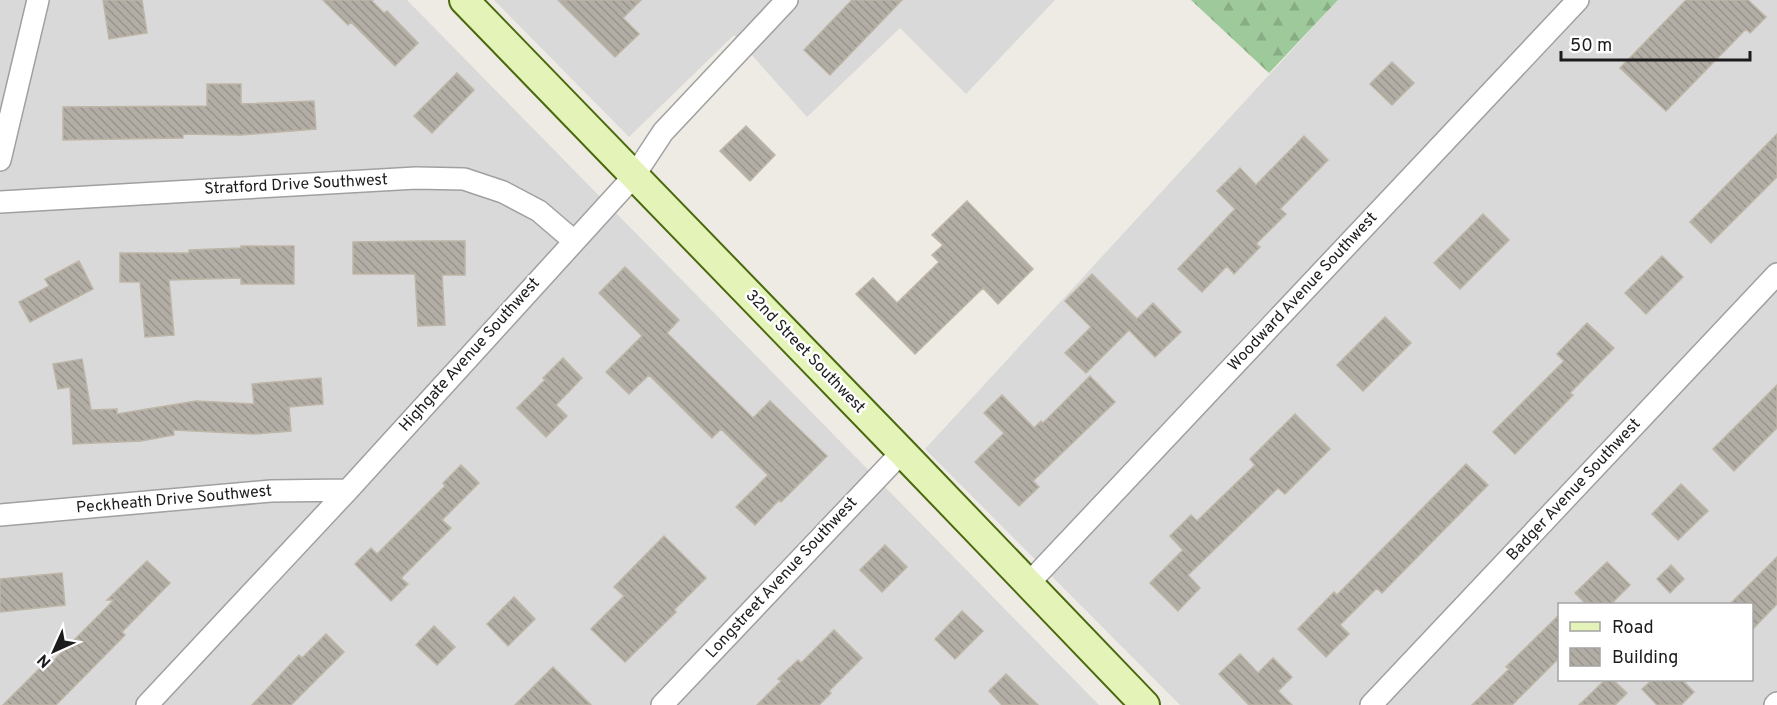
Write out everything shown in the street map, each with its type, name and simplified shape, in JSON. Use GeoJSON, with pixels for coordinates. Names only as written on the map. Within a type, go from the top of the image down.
{"type":"FeatureCollection","features":[{"type":"Feature","properties":{"kind":"street"},"geometry":{"type":"LineString","coordinates":[[0,160],[38,0]]}},
{"type":"Feature","properties":{"kind":"street","name":"32nd Street Southwest"},"geometry":{"type":"LineString","coordinates":[[464,0],[1145,705]]}},
{"type":"Feature","properties":{"kind":"street","name":"Highgate Avenue Southwest"},"geometry":{"type":"LineString","coordinates":[[147,705],[348,490],[634,176],[663,132],[787,0]]}},
{"type":"Feature","properties":{"kind":"street","name":"Woodward Avenue Southwest"},"geometry":{"type":"LineString","coordinates":[[1028,584],[1578,0]]}},
{"type":"Feature","properties":{"kind":"street","name":"Stratford Drive Southwest"},"geometry":{"type":"LineString","coordinates":[[0,202],[416,178],[464,179],[503,192],[539,211],[574,241]]}},
{"type":"Feature","properties":{"kind":"street","name":"Badger Avenue Southwest"},"geometry":{"type":"LineString","coordinates":[[1371,705],[1777,274]]}},
{"type":"Feature","properties":{"kind":"street","name":"Longstreet Avenue Southwest"},"geometry":{"type":"LineString","coordinates":[[662,705],[902,452]]}},
{"type":"Feature","properties":{"kind":"street","name":"Peckheath Drive Southwest"},"geometry":{"type":"LineString","coordinates":[[0,515],[271,491],[348,490]]}},
{"type":"Feature","properties":{"kind":"shaded area"},"geometry":{"type":"Polygon","coordinates":[[[0,0],[407,0],[1099,705],[0,705],[0,0]]]}},
{"type":"Feature","properties":{"kind":"shaded area"},"geometry":{"type":"Polygon","coordinates":[[[494,0],[1055,0],[966,94],[900,28],[807,117],[734,35],[629,137],[494,0]]]}},
{"type":"Feature","properties":{"kind":"shaded area"},"geometry":{"type":"Polygon","coordinates":[[[1338,0],[1777,0],[1777,705],[1180,705],[925,449],[1338,0]]]}},
{"type":"Feature","properties":{"kind":"green space"},"geometry":{"type":"Polygon","coordinates":[[[1191,0],[1338,0],[1269,73],[1191,0]]]}},
{"type":"Feature","properties":{"kind":"building"},"geometry":{"type":"Polygon","coordinates":[[[103,0],[142,0],[147,33],[109,39],[103,0]]]}},
{"type":"Feature","properties":{"kind":"building"},"geometry":{"type":"Polygon","coordinates":[[[323,0],[373,0],[418,43],[395,66],[351,22],[348,25],[323,0]]]}},
{"type":"Feature","properties":{"kind":"building"},"geometry":{"type":"Polygon","coordinates":[[[558,0],[641,0],[623,18],[639,34],[615,57],[558,0]]]}},
{"type":"Feature","properties":{"kind":"building"},"geometry":{"type":"Polygon","coordinates":[[[852,0],[902,0],[830,75],[804,50],[852,0]]]}},
{"type":"Feature","properties":{"kind":"building"},"geometry":{"type":"Polygon","coordinates":[[[1686,0],[1748,0],[1766,17],[1750,33],[1746,29],[1666,111],[1620,68],[1686,0]]]}},
{"type":"Feature","properties":{"kind":"building"},"geometry":{"type":"Polygon","coordinates":[[[1392,62],[1414,83],[1392,105],[1370,84],[1392,62]]]}},
{"type":"Feature","properties":{"kind":"building"},"geometry":{"type":"Polygon","coordinates":[[[457,73],[474,90],[432,133],[414,116],[457,73]]]}},
{"type":"Feature","properties":{"kind":"building"},"geometry":{"type":"Polygon","coordinates":[[[207,84],[241,84],[241,104],[314,101],[316,129],[241,135],[183,134],[183,138],[63,140],[63,107],[207,106],[207,84]]]}},
{"type":"Feature","properties":{"kind":"building"},"geometry":{"type":"Polygon","coordinates":[[[746,126],[775,155],[750,181],[720,151],[746,126]]]}},
{"type":"Feature","properties":{"kind":"building"},"geometry":{"type":"Polygon","coordinates":[[[1777,134],[1777,177],[1711,243],[1690,222],[1777,134]]]}},
{"type":"Feature","properties":{"kind":"building"},"geometry":{"type":"Polygon","coordinates":[[[1304,136],[1328,160],[1280,209],[1286,214],[1256,244],[1260,247],[1234,274],[1227,266],[1202,292],[1178,269],[1235,209],[1217,191],[1240,168],[1256,185],[1304,136]]]}},
{"type":"Feature","properties":{"kind":"building"},"geometry":{"type":"Polygon","coordinates":[[[967,201],[1033,269],[998,304],[983,288],[915,354],[856,294],[873,278],[897,303],[939,262],[932,255],[943,245],[932,235],[967,201]]]}},
{"type":"Feature","properties":{"kind":"building"},"geometry":{"type":"Polygon","coordinates":[[[1483,214],[1509,240],[1460,289],[1434,263],[1483,214]]]}},
{"type":"Feature","properties":{"kind":"building"},"geometry":{"type":"Polygon","coordinates":[[[465,241],[465,275],[442,275],[445,325],[418,326],[415,274],[353,274],[353,242],[465,241]]]}},
{"type":"Feature","properties":{"kind":"building"},"geometry":{"type":"Polygon","coordinates":[[[241,246],[294,246],[294,284],[241,284],[241,278],[169,280],[174,335],[145,337],[140,282],[120,282],[120,253],[189,253],[189,250],[241,248],[241,246]]]}},
{"type":"Feature","properties":{"kind":"building"},"geometry":{"type":"Polygon","coordinates":[[[1662,256],[1683,277],[1646,314],[1625,293],[1662,256]]]}},
{"type":"Feature","properties":{"kind":"building"},"geometry":{"type":"Polygon","coordinates":[[[79,261],[93,289],[30,322],[19,302],[49,286],[45,279],[79,261]]]}},
{"type":"Feature","properties":{"kind":"building"},"geometry":{"type":"Polygon","coordinates":[[[625,267],[679,320],[667,333],[753,418],[770,401],[827,456],[755,525],[736,507],[768,475],[721,429],[712,438],[649,375],[629,394],[606,372],[642,336],[599,293],[625,267]]]}},
{"type":"Feature","properties":{"kind":"building"},"geometry":{"type":"Polygon","coordinates":[[[1092,274],[1137,319],[1153,303],[1181,332],[1155,357],[1129,330],[1086,373],[1065,353],[1091,327],[1065,301],[1092,274]]]}},
{"type":"Feature","properties":{"kind":"building"},"geometry":{"type":"Polygon","coordinates":[[[1385,317],[1411,343],[1363,391],[1337,365],[1385,317]]]}},
{"type":"Feature","properties":{"kind":"building"},"geometry":{"type":"Polygon","coordinates":[[[1587,323],[1614,348],[1570,393],[1573,395],[1515,454],[1493,432],[1564,361],[1557,354],[1587,323]]]}},
{"type":"Feature","properties":{"kind":"building"},"geometry":{"type":"Polygon","coordinates":[[[563,358],[582,378],[556,405],[567,416],[546,437],[517,408],[563,358]]]}},
{"type":"Feature","properties":{"kind":"building"},"geometry":{"type":"Polygon","coordinates":[[[82,359],[91,410],[117,409],[117,414],[196,401],[254,404],[252,384],[321,378],[323,404],[289,407],[291,431],[255,434],[173,430],[174,435],[141,441],[73,444],[70,387],[58,389],[53,364],[82,359]]]}},
{"type":"Feature","properties":{"kind":"building"},"geometry":{"type":"Polygon","coordinates":[[[1090,376],[1115,402],[1033,481],[1039,487],[1019,506],[975,462],[1004,433],[984,413],[1002,395],[1034,428],[1041,421],[1043,423],[1090,376]]]}},
{"type":"Feature","properties":{"kind":"building"},"geometry":{"type":"Polygon","coordinates":[[[1777,385],[1777,428],[1734,471],[1713,449],[1777,385]]]}},
{"type":"Feature","properties":{"kind":"building"},"geometry":{"type":"Polygon","coordinates":[[[1295,414],[1330,449],[1285,494],[1278,488],[1188,575],[1200,588],[1178,611],[1150,583],[1183,550],[1170,536],[1191,515],[1197,521],[1255,465],[1250,459],[1295,414]]]}},
{"type":"Feature","properties":{"kind":"building"},"geometry":{"type":"Polygon","coordinates":[[[1466,464],[1488,485],[1382,593],[1377,588],[1340,625],[1349,634],[1326,657],[1298,629],[1334,592],[1337,595],[1466,464]]]}},
{"type":"Feature","properties":{"kind":"building"},"geometry":{"type":"Polygon","coordinates":[[[461,465],[479,483],[442,520],[451,528],[401,578],[408,584],[391,601],[355,564],[371,548],[377,554],[445,486],[443,483],[461,465]]]}},
{"type":"Feature","properties":{"kind":"building"},"geometry":{"type":"Polygon","coordinates":[[[1681,484],[1708,511],[1678,540],[1652,514],[1681,484]]]}},
{"type":"Feature","properties":{"kind":"building"},"geometry":{"type":"Polygon","coordinates":[[[664,536],[706,578],[674,610],[676,612],[625,662],[591,629],[624,596],[614,587],[664,536]]]}},
{"type":"Feature","properties":{"kind":"building"},"geometry":{"type":"Polygon","coordinates":[[[885,545],[907,567],[882,592],[860,570],[885,545]]]}},
{"type":"Feature","properties":{"kind":"building"},"geometry":{"type":"Polygon","coordinates":[[[1777,557],[1777,604],[1753,629],[1753,603],[1731,603],[1777,557]]]}},
{"type":"Feature","properties":{"kind":"building"},"geometry":{"type":"Polygon","coordinates":[[[147,561],[170,583],[122,632],[125,635],[56,705],[3,705],[41,667],[44,670],[114,600],[107,600],[147,561]]]}},
{"type":"Feature","properties":{"kind":"building"},"geometry":{"type":"Polygon","coordinates":[[[1607,562],[1630,585],[1612,603],[1585,603],[1575,593],[1607,562]]]}},
{"type":"Feature","properties":{"kind":"building"},"geometry":{"type":"Polygon","coordinates":[[[1671,565],[1684,579],[1670,593],[1657,579],[1671,565]]]}},
{"type":"Feature","properties":{"kind":"building"},"geometry":{"type":"Polygon","coordinates":[[[62,573],[65,605],[0,612],[0,579],[62,573]]]}},
{"type":"Feature","properties":{"kind":"building"},"geometry":{"type":"Polygon","coordinates":[[[514,597],[535,619],[508,646],[487,624],[514,597]]]}},
{"type":"Feature","properties":{"kind":"building"},"geometry":{"type":"Polygon","coordinates":[[[962,611],[983,631],[955,659],[935,639],[962,611]]]}},
{"type":"Feature","properties":{"kind":"building"},"geometry":{"type":"Polygon","coordinates":[[[1558,616],[1558,659],[1512,705],[1472,705],[1509,669],[1506,667],[1558,616]]]}},
{"type":"Feature","properties":{"kind":"building"},"geometry":{"type":"Polygon","coordinates":[[[434,626],[455,647],[437,665],[416,645],[434,626]]]}},
{"type":"Feature","properties":{"kind":"building"},"geometry":{"type":"Polygon","coordinates":[[[834,630],[862,658],[829,691],[831,693],[819,705],[757,705],[781,681],[778,679],[798,660],[801,663],[834,630]]]}},
{"type":"Feature","properties":{"kind":"building"},"geometry":{"type":"Polygon","coordinates":[[[326,634],[344,652],[291,705],[252,705],[299,655],[302,658],[326,634]]]}},
{"type":"Feature","properties":{"kind":"building"},"geometry":{"type":"Polygon","coordinates":[[[1240,654],[1258,673],[1273,658],[1292,677],[1278,691],[1292,705],[1249,705],[1219,674],[1240,654]]]}},
{"type":"Feature","properties":{"kind":"building"},"geometry":{"type":"Polygon","coordinates":[[[553,667],[591,705],[515,705],[553,667]]]}},
{"type":"Feature","properties":{"kind":"building"},"geometry":{"type":"Polygon","coordinates":[[[1006,674],[1038,705],[1002,705],[989,691],[1006,674]]]}},
{"type":"Feature","properties":{"kind":"building"},"geometry":{"type":"Polygon","coordinates":[[[1604,681],[1614,681],[1627,693],[1615,705],[1579,705],[1604,681]]]}},
{"type":"Feature","properties":{"kind":"building"},"geometry":{"type":"Polygon","coordinates":[[[1651,681],[1683,681],[1694,692],[1681,705],[1657,705],[1642,689],[1651,681]]]}}]}
